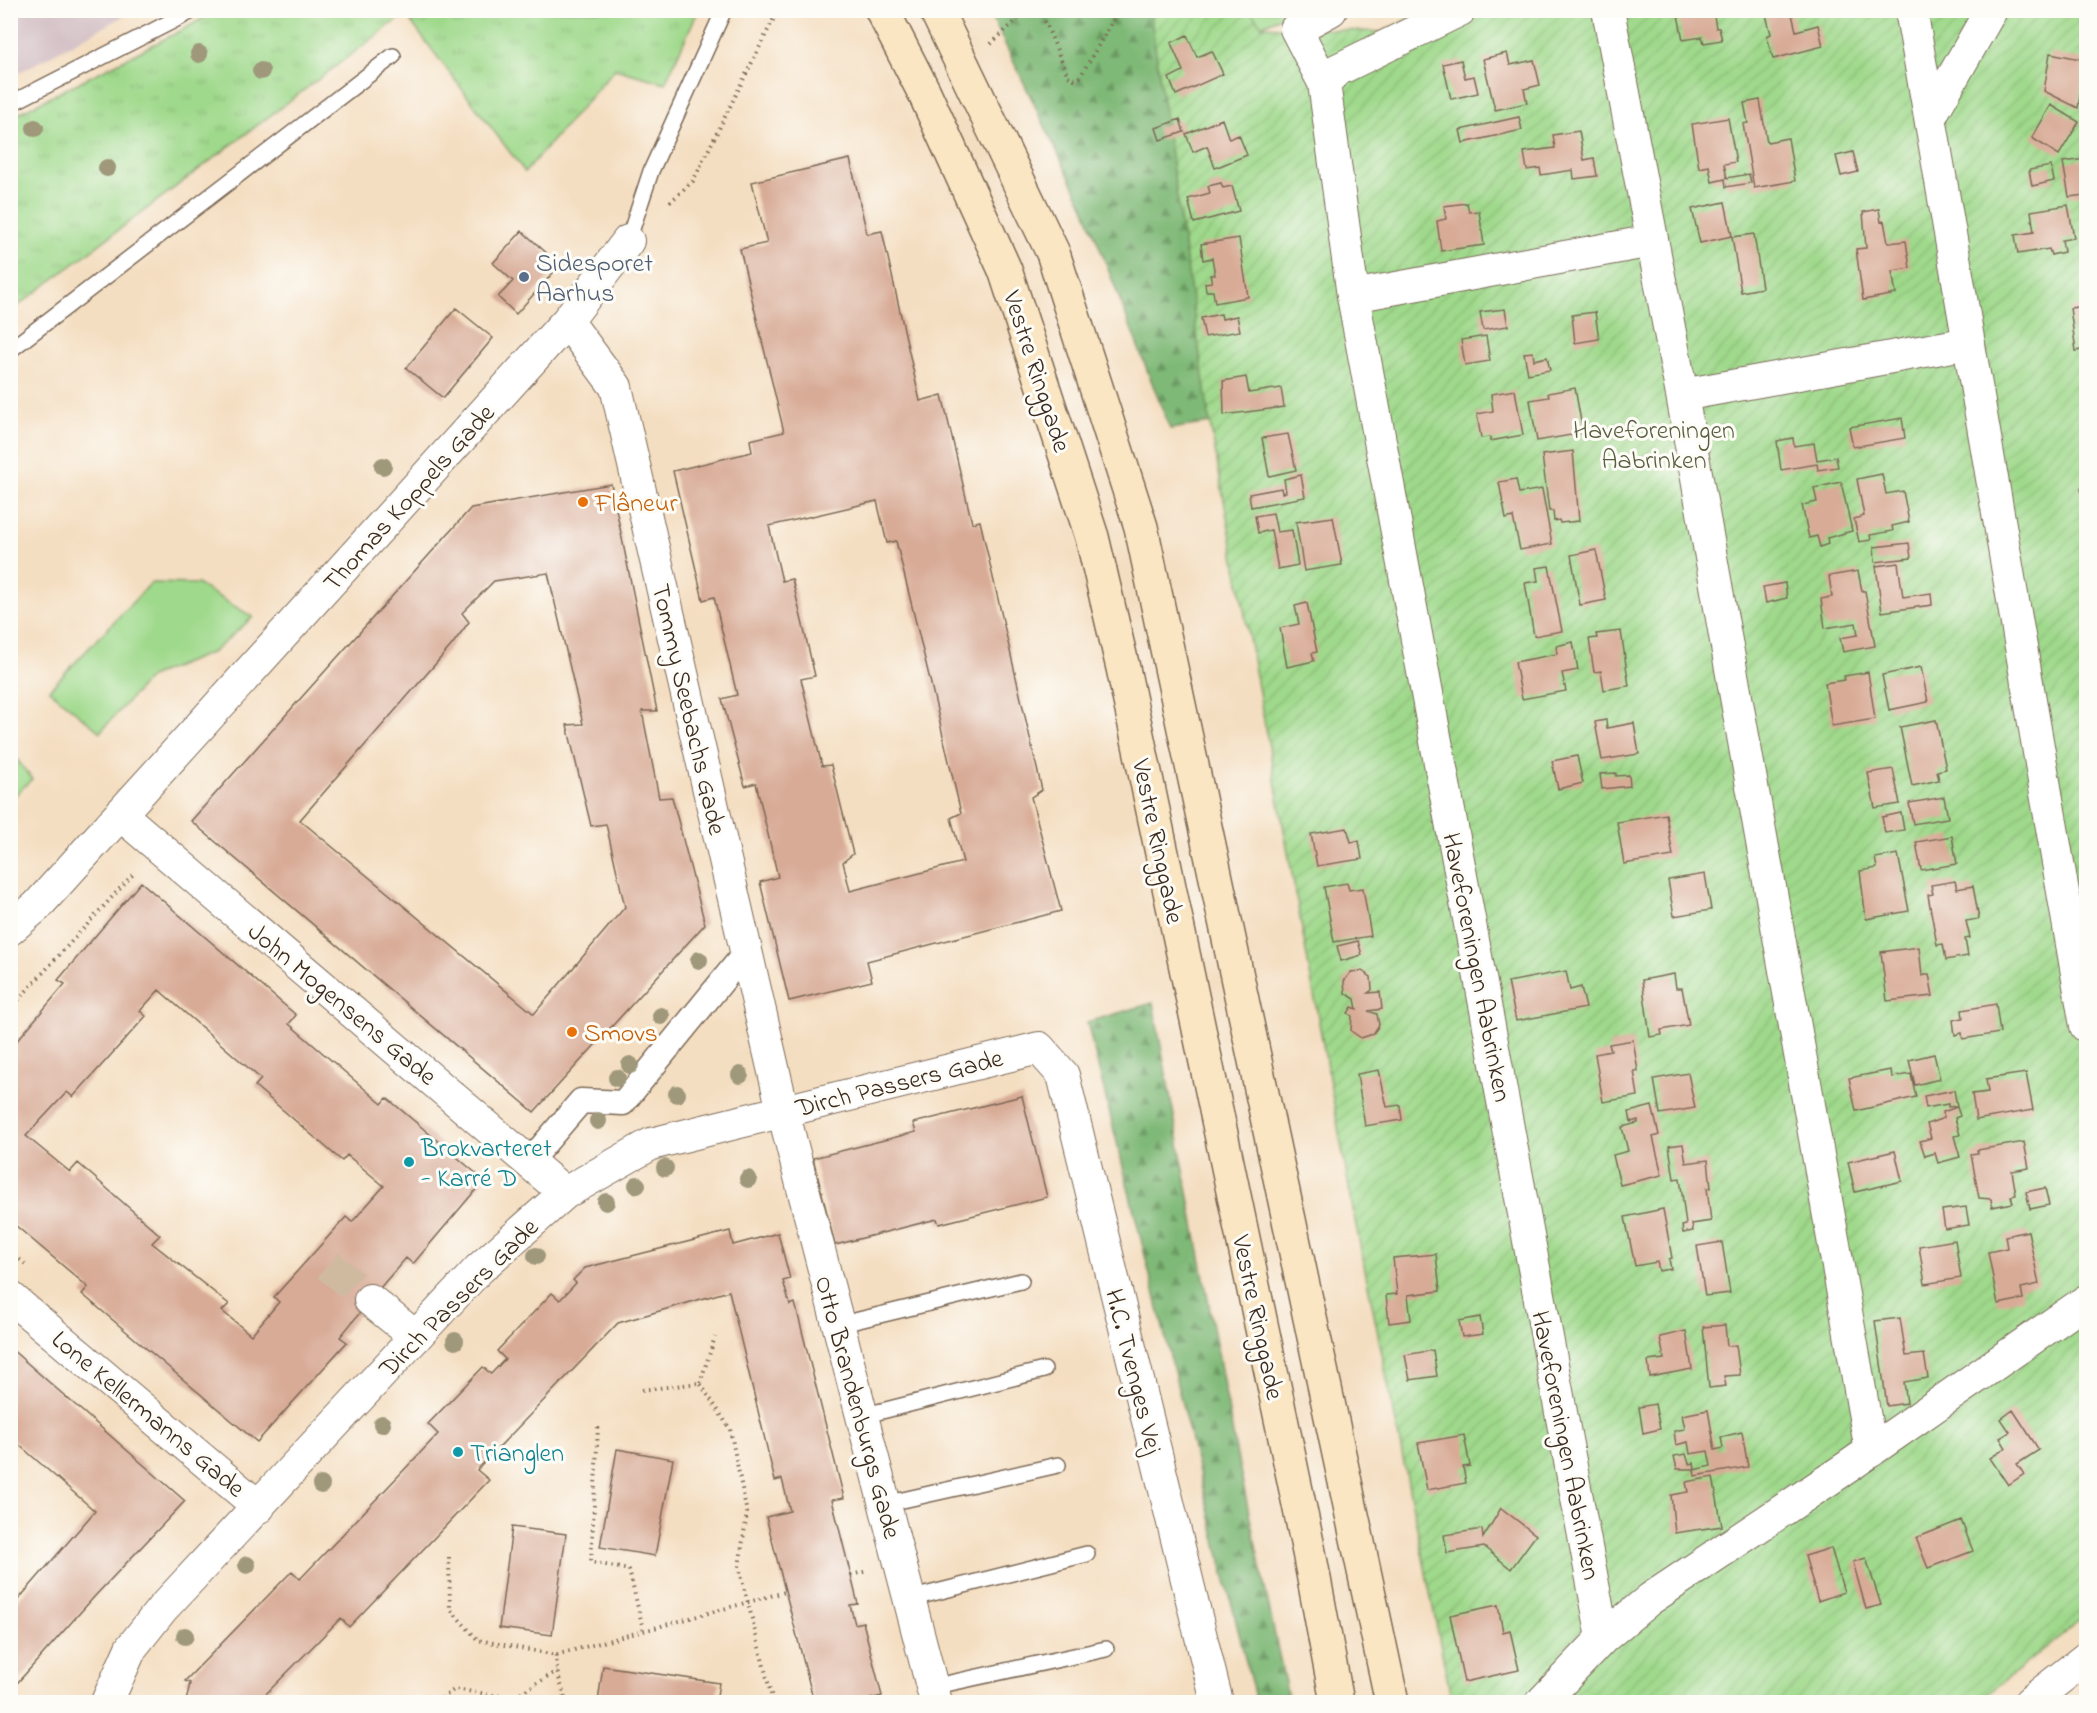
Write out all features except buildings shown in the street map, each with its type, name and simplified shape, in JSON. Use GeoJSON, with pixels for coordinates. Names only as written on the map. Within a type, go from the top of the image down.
{"type":"FeatureCollection","features":[{"type":"Feature","properties":{"kind":"main road","name":"Vestre Ringgade"},"geometry":{"type":"LineString","coordinates":[[882,10],[901,45],[1005,270],[1092,537],[1145,772],[1309,1551],[1337,1702]]}},
{"type":"Feature","properties":{"kind":"main road","name":"Vestre Ringgade"},"geometry":{"type":"LineString","coordinates":[[938,14],[1053,253],[1141,527],[1392,1702]]}},
{"type":"Feature","properties":{"kind":"street","name":"Haveforeningen Aabrinken"},"geometry":{"type":"LineString","coordinates":[[1331,10],[1296,29],[1324,83],[1353,296],[1603,1638]]}},
{"type":"Feature","properties":{"kind":"street"},"geometry":{"type":"LineString","coordinates":[[1324,83],[1337,70],[1460,10]]}},
{"type":"Feature","properties":{"kind":"street"},"geometry":{"type":"LineString","coordinates":[[1608,10],[1682,395],[1871,1451]]}},
{"type":"Feature","properties":{"kind":"street"},"geometry":{"type":"LineString","coordinates":[[1911,10],[2086,1026]]}},
{"type":"Feature","properties":{"kind":"street"},"geometry":{"type":"LineString","coordinates":[[1930,117],[1991,10]]}},
{"type":"Feature","properties":{"kind":"street","name":"Thomas Koppels Gade"},"geometry":{"type":"LineString","coordinates":[[10,929],[37,906],[567,321],[628,241]]}},
{"type":"Feature","properties":{"kind":"street"},"geometry":{"type":"LineString","coordinates":[[1353,296],[1652,241]]}},
{"type":"Feature","properties":{"kind":"street","name":"Tommy Seebachs Gade"},"geometry":{"type":"LineString","coordinates":[[567,321],[616,387],[783,1111]]}},
{"type":"Feature","properties":{"kind":"street"},"geometry":{"type":"LineString","coordinates":[[1682,395],[1969,343]]}},
{"type":"Feature","properties":{"kind":"street","name":"John Mogensens Gade"},"geometry":{"type":"LineString","coordinates":[[120,814],[565,1193]]}},
{"type":"Feature","properties":{"kind":"street"},"geometry":{"type":"LineString","coordinates":[[529,1162],[581,1101],[622,1102],[746,952]]}},
{"type":"Feature","properties":{"kind":"street","name":"Dirch Passers Gade"},"geometry":{"type":"LineString","coordinates":[[107,1702],[131,1648],[149,1625],[479,1269],[565,1193],[651,1144],[1039,1048]]}},
{"type":"Feature","properties":{"kind":"street","name":"H.C. Tvenges Vej"},"geometry":{"type":"LineString","coordinates":[[1039,1048],[1063,1076],[1217,1702]]}},
{"type":"Feature","properties":{"kind":"street","name":"Otto Brandenburgs Gade"},"geometry":{"type":"LineString","coordinates":[[783,1111],[934,1695]]}},
{"type":"Feature","properties":{"kind":"street","name":"Lone Kellermanns Gade"},"geometry":{"type":"LineString","coordinates":[[10,1297],[259,1507]]}},
{"type":"Feature","properties":{"kind":"street"},"geometry":{"type":"LineString","coordinates":[[370,1300],[416,1337]]}},
{"type":"Feature","properties":{"kind":"street"},"geometry":{"type":"LineString","coordinates":[[1542,1702],[1603,1638],[1650,1599],[1871,1451],[2086,1301]]}},
{"type":"Feature","properties":{"kind":"street"},"geometry":{"type":"LineString","coordinates":[[2030,1702],[2086,1658]]}},
{"type":"Feature","properties":{"kind":"lane"},"geometry":{"type":"LineString","coordinates":[[10,105],[194,10]]}},
{"type":"Feature","properties":{"kind":"lane","name":"Thomas Koppels Gade"},"geometry":{"type":"LineString","coordinates":[[628,241],[651,171],[724,10]]}},
{"type":"Feature","properties":{"kind":"lane"},"geometry":{"type":"LineString","coordinates":[[10,350],[393,56]]}},
{"type":"Feature","properties":{"kind":"lane"},"geometry":{"type":"LineString","coordinates":[[838,1325],[1022,1281]]}},
{"type":"Feature","properties":{"kind":"lane"},"geometry":{"type":"LineString","coordinates":[[862,1416],[1044,1370]]}},
{"type":"Feature","properties":{"kind":"lane"},"geometry":{"type":"LineString","coordinates":[[885,1504],[1058,1465]]}},
{"type":"Feature","properties":{"kind":"lane"},"geometry":{"type":"LineString","coordinates":[[909,1599],[1087,1554]]}},
{"type":"Feature","properties":{"kind":"lane"},"geometry":{"type":"LineString","coordinates":[[934,1695],[1106,1648]]}},
{"type":"Feature","properties":{"kind":"path"},"geometry":{"type":"LineString","coordinates":[[669,203],[693,181],[778,10]]}},
{"type":"Feature","properties":{"kind":"path"},"geometry":{"type":"LineString","coordinates":[[965,69],[1027,10]]}},
{"type":"Feature","properties":{"kind":"path"},"geometry":{"type":"LineString","coordinates":[[1040,10],[1068,76],[1074,79],[1080,77],[1119,10]]}},
{"type":"Feature","properties":{"kind":"path"},"geometry":{"type":"LineString","coordinates":[[10,1009],[136,870]]}},
{"type":"Feature","properties":{"kind":"path"},"geometry":{"type":"LineString","coordinates":[[700,1383],[715,1336]]}},
{"type":"Feature","properties":{"kind":"path"},"geometry":{"type":"LineString","coordinates":[[642,1390],[700,1383]]}},
{"type":"Feature","properties":{"kind":"path"},"geometry":{"type":"LineString","coordinates":[[700,1383],[730,1429],[747,1513],[739,1567],[773,1702]]}},
{"type":"Feature","properties":{"kind":"path"},"geometry":{"type":"LineString","coordinates":[[598,1427],[591,1562],[628,1570],[643,1629]]}},
{"type":"Feature","properties":{"kind":"path"},"geometry":{"type":"LineString","coordinates":[[449,1557],[450,1609],[478,1640],[556,1655],[643,1629],[785,1592]]}},
{"type":"Feature","properties":{"kind":"path"},"geometry":{"type":"LineString","coordinates":[[556,1655],[557,1671],[566,1702]]}},
{"type":"Feature","properties":{"kind":"path"},"geometry":{"type":"LineString","coordinates":[[437,1702],[455,1689],[513,1698],[557,1671]]}},
{"type":"Feature","properties":{"kind":"shaded area"},"geometry":{"type":"Polygon","coordinates":[[[11,10],[133,10],[133,11],[11,77],[11,10]]]}},
{"type":"Feature","properties":{"kind":"green space","name":"Haveforeningen Aabrinken"},"geometry":{"type":"Polygon","coordinates":[[[1427,10],[2086,11],[2086,1616],[1977,1702],[1452,1702],[1354,1215],[1210,423],[1150,11],[1250,11],[1262,26],[1382,32],[1427,10]]]}},
{"type":"Feature","properties":{"kind":"green space"},"geometry":{"type":"Polygon","coordinates":[[[215,11],[698,11],[665,83],[615,69],[525,172],[405,14],[11,311],[11,117],[215,11]]]}},
{"type":"Feature","properties":{"kind":"green space"},"geometry":{"type":"Polygon","coordinates":[[[989,11],[1150,11],[1210,423],[1170,429],[1084,207],[989,11]]]}},
{"type":"Feature","properties":{"kind":"green space"},"geometry":{"type":"Polygon","coordinates":[[[1250,11],[1293,11],[1261,26],[1250,11]]]}},
{"type":"Feature","properties":{"kind":"green space"},"geometry":{"type":"Polygon","coordinates":[[[151,583],[197,584],[253,617],[213,652],[150,677],[100,732],[49,690],[151,583]]]}},
{"type":"Feature","properties":{"kind":"green space"},"geometry":{"type":"Polygon","coordinates":[[[11,752],[32,779],[11,799],[11,752]]]}},
{"type":"Feature","properties":{"kind":"green space"},"geometry":{"type":"Polygon","coordinates":[[[1153,1003],[1237,1456],[1289,1702],[1256,1702],[1087,1022],[1153,1003]]]}},
{"type":"Feature","properties":{"kind":"tunnel"},"geometry":{"type":"LineString","coordinates":[[328,1265],[370,1300]]}},
{"type":"Feature","properties":{"kind":"place","name":"Sidesporet Aarhus"},"geometry":{"type":"Point","coordinates":[524,277]}},
{"type":"Feature","properties":{"kind":"place","name":"Flâneur"},"geometry":{"type":"Point","coordinates":[583,502]}},
{"type":"Feature","properties":{"kind":"place","name":"Smovs"},"geometry":{"type":"Point","coordinates":[572,1032]}},
{"type":"Feature","properties":{"kind":"place","name":"Brokvarteret - Karré D"},"geometry":{"type":"Point","coordinates":[409,1162]}},
{"type":"Feature","properties":{"kind":"place","name":"Trianglen"},"geometry":{"type":"Point","coordinates":[458,1452]}}]}
